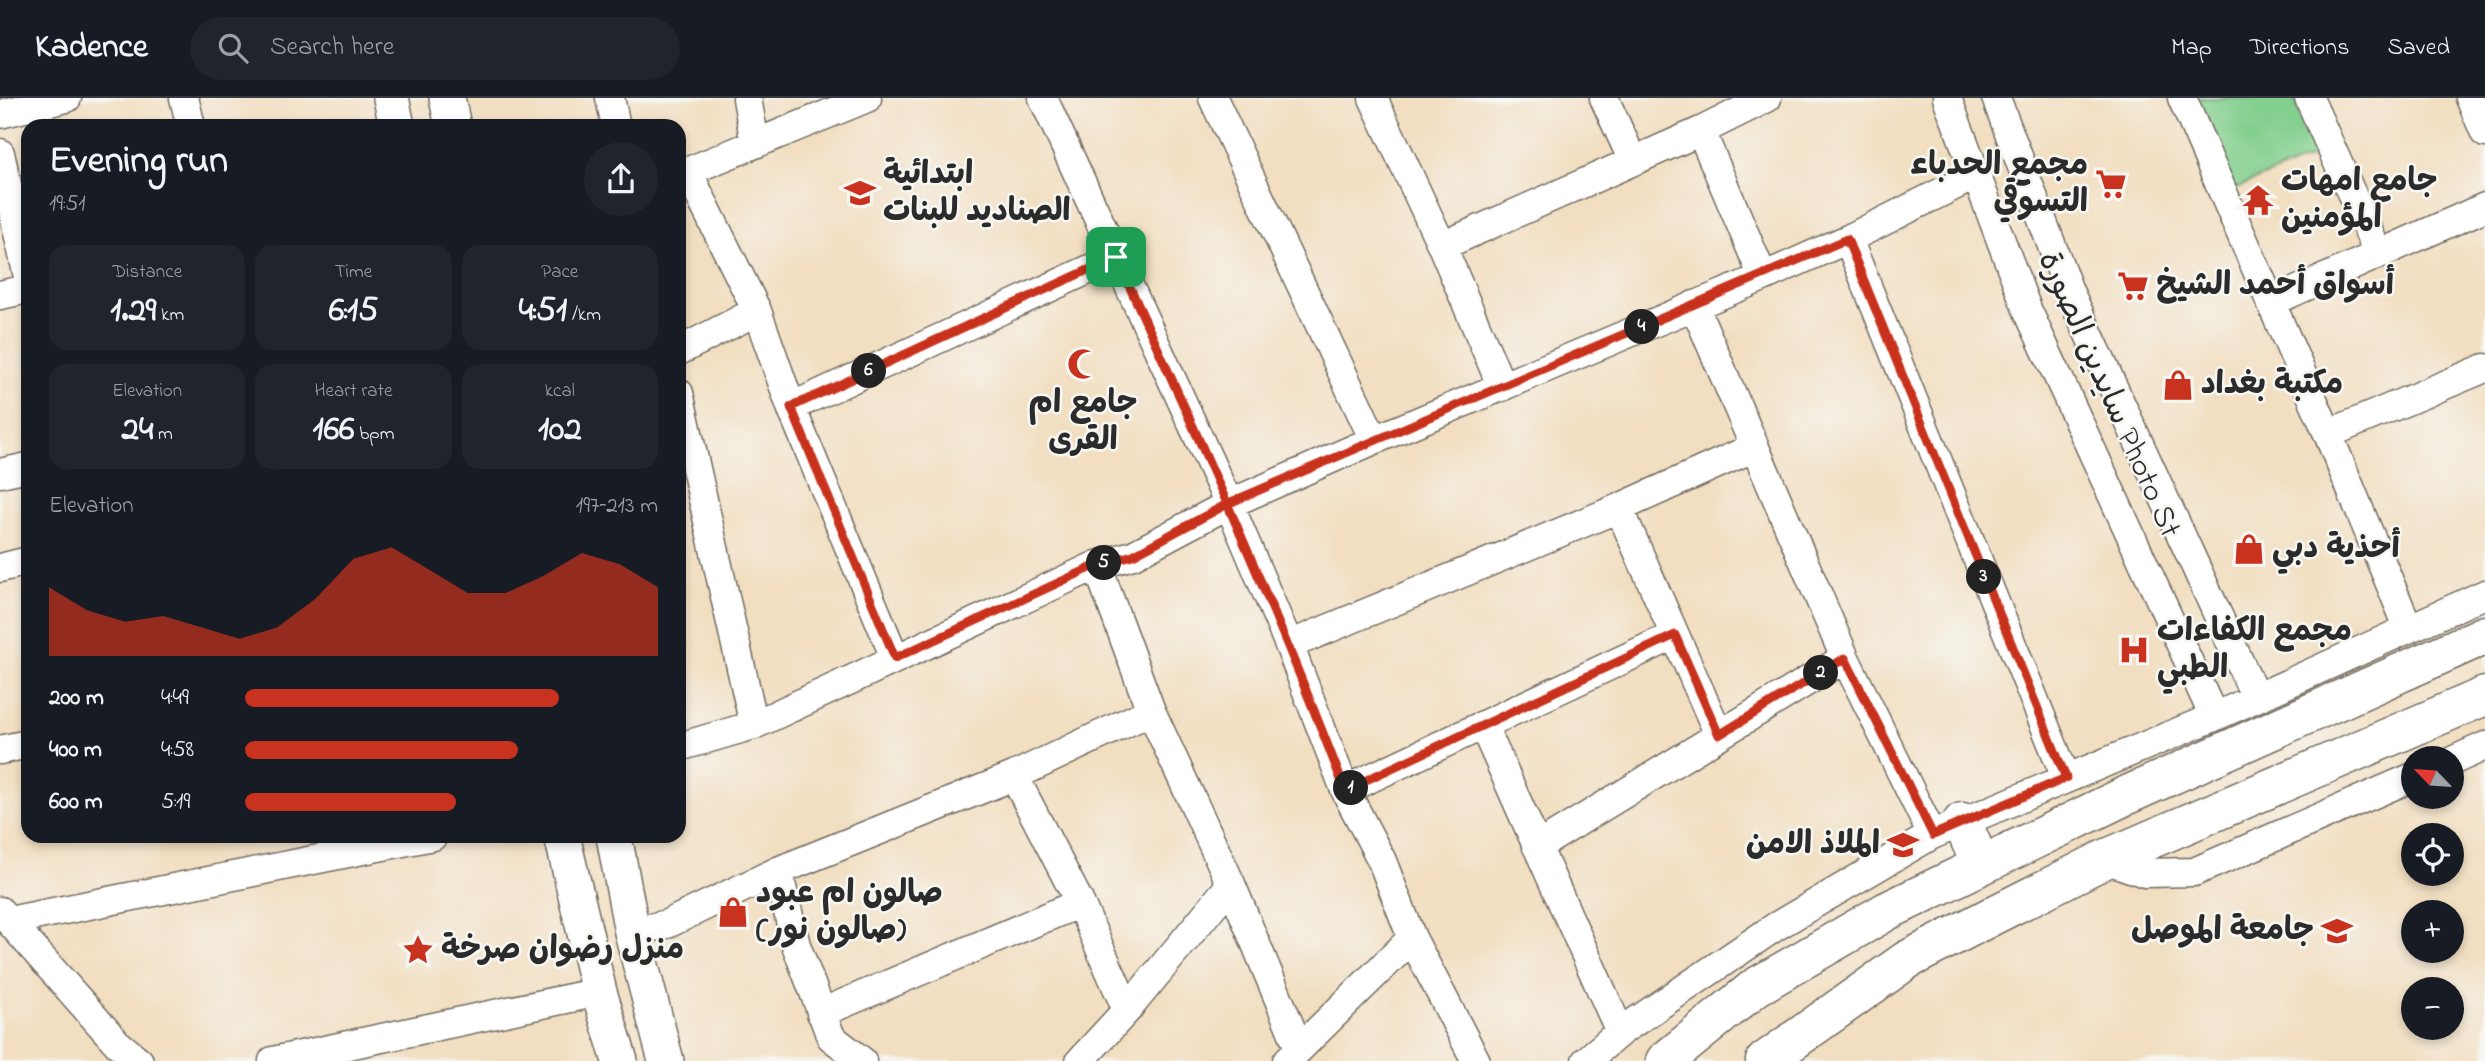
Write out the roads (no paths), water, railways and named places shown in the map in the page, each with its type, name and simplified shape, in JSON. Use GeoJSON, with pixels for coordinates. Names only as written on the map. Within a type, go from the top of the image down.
{"type":"FeatureCollection","features":[{"type":"Feature","properties":{"kind":"highway"},"geometry":{"type":"LineString","coordinates":[[1665,1061],[1756,987],[1887,911],[2125,796],[2485,635]]}},
{"type":"Feature","properties":{"kind":"highway"},"geometry":{"type":"LineString","coordinates":[[1765,1061],[1907,960],[2105,859],[2485,696]]}},
{"type":"Feature","properties":{"kind":"highway"},"geometry":{"type":"LineString","coordinates":[[1947,828],[1982,865]]}},
{"type":"Feature","properties":{"kind":"main road"},"geometry":{"type":"LineString","coordinates":[[391,98],[396,119]]}},
{"type":"Feature","properties":{"kind":"main road"},"geometry":{"type":"LineString","coordinates":[[447,98],[452,119]]}},
{"type":"Feature","properties":{"kind":"main road"},"geometry":{"type":"LineString","coordinates":[[564,843],[599,992],[620,1061]]}},
{"type":"Feature","properties":{"kind":"main road"},"geometry":{"type":"LineString","coordinates":[[615,843],[632,932],[666,1061]]}},
{"type":"Feature","properties":{"kind":"street"},"geometry":{"type":"LineString","coordinates":[[0,114],[67,98]]}},
{"type":"Feature","properties":{"kind":"street"},"geometry":{"type":"LineString","coordinates":[[184,98],[189,119]]}},
{"type":"Feature","properties":{"kind":"street"},"geometry":{"type":"LineString","coordinates":[[610,98],[614,119]]}},
{"type":"Feature","properties":{"kind":"street"},"geometry":{"type":"LineString","coordinates":[[747,98],[755,144]]}},
{"type":"Feature","properties":{"kind":"street"},"geometry":{"type":"LineString","coordinates":[[686,173],[867,98]]}},
{"type":"Feature","properties":{"kind":"street"},"geometry":{"type":"LineString","coordinates":[[1043,98],[1229,503],[1289,645],[1345,790],[1382,861],[1412,938],[1476,1061]]}},
{"type":"Feature","properties":{"kind":"street"},"geometry":{"type":"LineString","coordinates":[[1213,98],[1374,440]]}},
{"type":"Feature","properties":{"kind":"street"},"geometry":{"type":"LineString","coordinates":[[1373,98],[1442,246],[1502,387]]}},
{"type":"Feature","properties":{"kind":"street"},"geometry":{"type":"LineString","coordinates":[[1604,98],[1633,161]]}},
{"type":"Feature","properties":{"kind":"street"},"geometry":{"type":"LineString","coordinates":[[1442,246],[1701,131],[1766,98]]}},
{"type":"Feature","properties":{"kind":"street","name":"سايدين الصورة Photo St"},"geometry":{"type":"LineString","coordinates":[[1947,98],[2027,309],[2214,717]]}},
{"type":"Feature","properties":{"kind":"street","name":"سايدين الصورة Photo St"},"geometry":{"type":"LineString","coordinates":[[1996,98],[2069,291],[2256,698]]}},
{"type":"Feature","properties":{"kind":"street"},"geometry":{"type":"LineString","coordinates":[[2182,98],[2328,434],[2408,627]]}},
{"type":"Feature","properties":{"kind":"street"},"geometry":{"type":"LineString","coordinates":[[2309,98],[2378,253]]}},
{"type":"Feature","properties":{"kind":"street"},"geometry":{"type":"LineString","coordinates":[[2470,98],[2485,133]]}},
{"type":"Feature","properties":{"kind":"street"},"geometry":{"type":"LineString","coordinates":[[1701,131],[1763,277]]}},
{"type":"Feature","properties":{"kind":"street"},"geometry":{"type":"LineString","coordinates":[[0,153],[21,246]]}},
{"type":"Feature","properties":{"kind":"street"},"geometry":{"type":"LineString","coordinates":[[686,745],[754,725],[1097,565],[1133,555],[1229,503],[1763,277],[1976,175]]}},
{"type":"Feature","properties":{"kind":"street"},"geometry":{"type":"LineString","coordinates":[[686,180],[757,311],[791,407],[895,658]]}},
{"type":"Feature","properties":{"kind":"street"},"geometry":{"type":"LineString","coordinates":[[2271,302],[2485,207]]}},
{"type":"Feature","properties":{"kind":"street"},"geometry":{"type":"LineString","coordinates":[[1847,239],[2066,778]]}},
{"type":"Feature","properties":{"kind":"street"},"geometry":{"type":"LineString","coordinates":[[791,407],[1116,257]]}},
{"type":"Feature","properties":{"kind":"street"},"geometry":{"type":"LineString","coordinates":[[0,295],[21,290]]}},
{"type":"Feature","properties":{"kind":"street"},"geometry":{"type":"LineString","coordinates":[[1694,305],[1845,658],[1947,828]]}},
{"type":"Feature","properties":{"kind":"street"},"geometry":{"type":"LineString","coordinates":[[686,347],[757,311]]}},
{"type":"Feature","properties":{"kind":"street"},"geometry":{"type":"LineString","coordinates":[[2328,434],[2485,368]]}},
{"type":"Feature","properties":{"kind":"street"},"geometry":{"type":"LineString","coordinates":[[686,424],[754,725]]}},
{"type":"Feature","properties":{"kind":"street"},"geometry":{"type":"LineString","coordinates":[[1289,645],[1619,508],[1755,447]]}},
{"type":"Feature","properties":{"kind":"street"},"geometry":{"type":"LineString","coordinates":[[0,473],[21,468]]}},
{"type":"Feature","properties":{"kind":"street"},"geometry":{"type":"LineString","coordinates":[[1619,508],[1719,735]]}},
{"type":"Feature","properties":{"kind":"street"},"geometry":{"type":"LineString","coordinates":[[0,568],[21,563]]}},
{"type":"Feature","properties":{"kind":"street"},"geometry":{"type":"LineString","coordinates":[[1097,565],[1151,711],[1231,884],[1293,1055],[1412,938]]}},
{"type":"Feature","properties":{"kind":"street"},"geometry":{"type":"LineString","coordinates":[[1586,1061],[1620,1032],[1775,927],[1947,828],[2214,717],[2485,594]]}},
{"type":"Feature","properties":{"kind":"street"},"geometry":{"type":"LineString","coordinates":[[1345,790],[1675,635]]}},
{"type":"Feature","properties":{"kind":"street"},"geometry":{"type":"LineString","coordinates":[[1537,847],[1845,658]]}},
{"type":"Feature","properties":{"kind":"street"},"geometry":{"type":"LineString","coordinates":[[632,932],[667,924],[778,872],[1013,776],[1151,711]]}},
{"type":"Feature","properties":{"kind":"street"},"geometry":{"type":"LineString","coordinates":[[1484,727],[1620,1032]]}},
{"type":"Feature","properties":{"kind":"street"},"geometry":{"type":"LineString","coordinates":[[0,750],[21,746]]}},
{"type":"Feature","properties":{"kind":"street"},"geometry":{"type":"LineString","coordinates":[[2464,756],[2485,746]]}},
{"type":"Feature","properties":{"kind":"street"},"geometry":{"type":"LineString","coordinates":[[1013,776],[1080,903],[1127,1010]]}},
{"type":"Feature","properties":{"kind":"street"},"geometry":{"type":"LineString","coordinates":[[2105,859],[2145,873],[2194,872],[2401,782]]}},
{"type":"Feature","properties":{"kind":"street"},"geometry":{"type":"LineString","coordinates":[[4,916],[359,844]]}},
{"type":"Feature","properties":{"kind":"street"},"geometry":{"type":"LineString","coordinates":[[778,872],[796,945],[831,1037],[862,1061]]}},
{"type":"Feature","properties":{"kind":"street"},"geometry":{"type":"LineString","coordinates":[[1080,1061],[1127,1010],[1231,884]]}},
{"type":"Feature","properties":{"kind":"street"},"geometry":{"type":"LineString","coordinates":[[821,1013],[1080,903]]}},
{"type":"Feature","properties":{"kind":"street"},"geometry":{"type":"LineString","coordinates":[[4,916],[117,1043],[139,1061]]}},
{"type":"Feature","properties":{"kind":"street"},"geometry":{"type":"LineString","coordinates":[[273,1061],[599,992]]}},
{"type":"Feature","properties":{"kind":"place","name":"مجمع الحدباء التسوقي"},"geometry":{"type":"Point","coordinates":[2111,184]}},
{"type":"Feature","properties":{"kind":"place","name":"ابتدائية الصناديد للبنات"},"geometry":{"type":"Point","coordinates":[860,193]}},
{"type":"Feature","properties":{"kind":"place","name":"جامع امهات المؤمنين"},"geometry":{"type":"Point","coordinates":[2258,200]}},
{"type":"Feature","properties":{"kind":"place","name":"أسواق أحمد الشيخ"},"geometry":{"type":"Point","coordinates":[2133,286]}},
{"type":"Feature","properties":{"kind":"place","name":"جامع ام القرى"},"geometry":{"type":"Point","coordinates":[1083,364]}},
{"type":"Feature","properties":{"kind":"place","name":"مكتبة بغداد"},"geometry":{"type":"Point","coordinates":[2178,385]}},
{"type":"Feature","properties":{"kind":"place","name":"أحذية دبي"},"geometry":{"type":"Point","coordinates":[2249,549]}},
{"type":"Feature","properties":{"kind":"place","name":"مجمع الكفاءات الطبي"},"geometry":{"type":"Point","coordinates":[2134,650]}},
{"type":"Feature","properties":{"kind":"place","name":"الملاذ الامن"},"geometry":{"type":"Point","coordinates":[1903,845]}},
{"type":"Feature","properties":{"kind":"place","name":"صالون ام عبود (صالون نور)"},"geometry":{"type":"Point","coordinates":[733,912]}},
{"type":"Feature","properties":{"kind":"place","name":"جامعة الموصل"},"geometry":{"type":"Point","coordinates":[2337,931]}},
{"type":"Feature","properties":{"kind":"place","name":"منزل رضوان صرخة"},"geometry":{"type":"Point","coordinates":[418,950]}}]}
